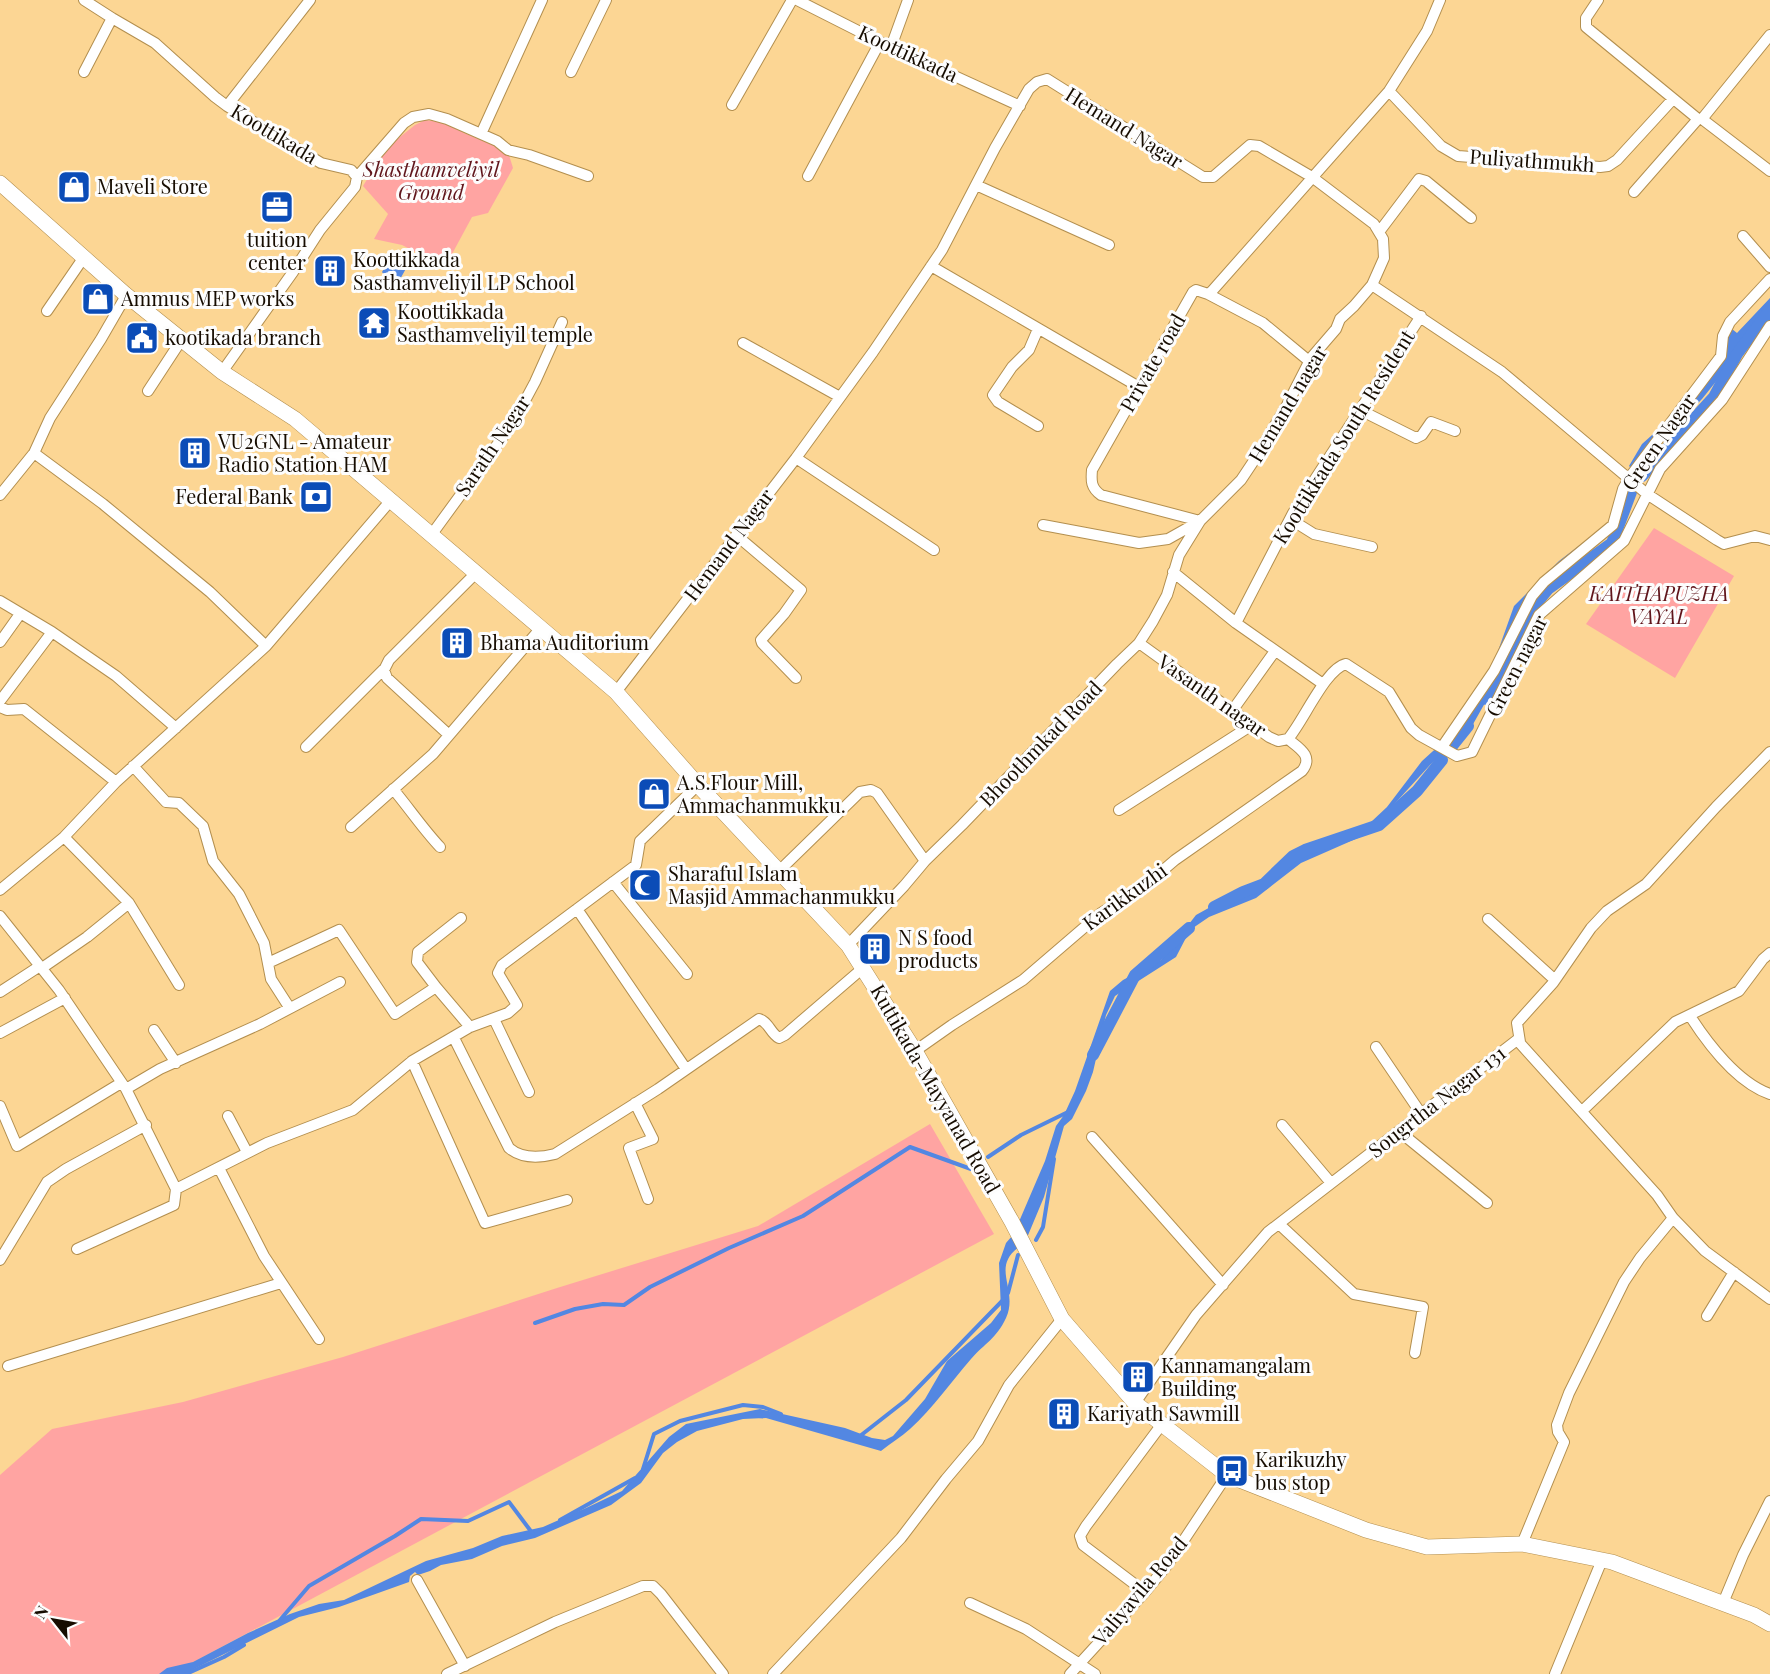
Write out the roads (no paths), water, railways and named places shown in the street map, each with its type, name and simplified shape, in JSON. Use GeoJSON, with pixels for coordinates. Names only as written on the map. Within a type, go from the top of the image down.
{"type":"FeatureCollection","features":[{"type":"Feature","properties":{"kind":"main road","name":"Kuttikada-Mayyanad Road"},"geometry":{"type":"LineString","coordinates":[[0,183],[84,258],[222,372],[296,419],[616,692],[698,785],[848,945],[915,1051],[1012,1222],[1062,1319],[1135,1403],[1162,1425],[1227,1475],[1365,1530],[1427,1547],[1522,1544],[1602,1560],[1662,1579],[1754,1615],[1770,1624]]}},
{"type":"Feature","properties":{"kind":"street"},"geometry":{"type":"LineString","coordinates":[[84,0],[112,18],[84,72]]}},
{"type":"Feature","properties":{"kind":"street"},"geometry":{"type":"LineString","coordinates":[[227,106],[310,0]]}},
{"type":"Feature","properties":{"kind":"street"},"geometry":{"type":"LineString","coordinates":[[481,134],[542,0]]}},
{"type":"Feature","properties":{"kind":"street"},"geometry":{"type":"LineString","coordinates":[[571,72],[606,0]]}},
{"type":"Feature","properties":{"kind":"street"},"geometry":{"type":"LineString","coordinates":[[732,105],[792,0]]}},
{"type":"Feature","properties":{"kind":"street","name":"Koottikkada"},"geometry":{"type":"LineString","coordinates":[[797,0],[880,42],[1020,106]]}},
{"type":"Feature","properties":{"kind":"street"},"geometry":{"type":"LineString","coordinates":[[891,47],[908,0]]}},
{"type":"Feature","properties":{"kind":"street","name":"Private road"},"geometry":{"type":"LineString","coordinates":[[1200,521],[1107,498],[1095,491],[1091,483],[1092,470],[1193,292],[1196,290],[1208,294],[1389,91],[1427,31],[1440,0]]}},
{"type":"Feature","properties":{"kind":"street"},"geometry":{"type":"LineString","coordinates":[[1598,0],[1586,18],[1586,27],[1673,99],[1770,171]]}},
{"type":"Feature","properties":{"kind":"street","name":"Koottikada"},"geometry":{"type":"LineString","coordinates":[[112,18],[155,43],[227,106],[321,163],[351,170],[357,177]]}},
{"type":"Feature","properties":{"kind":"street"},"geometry":{"type":"LineString","coordinates":[[1634,192],[1700,119],[1770,35]]}},
{"type":"Feature","properties":{"kind":"street"},"geometry":{"type":"LineString","coordinates":[[808,176],[880,42]]}},
{"type":"Feature","properties":{"kind":"street","name":"Hemand Nagar"},"geometry":{"type":"LineString","coordinates":[[616,692],[796,458],[931,266],[942,250],[1029,88],[1037,82],[1047,79],[1203,177],[1213,177],[1250,145],[1259,146],[1312,177]]}},
{"type":"Feature","properties":{"kind":"street","name":"Puliyathmukh"},"geometry":{"type":"LineString","coordinates":[[1389,91],[1441,146],[1458,156],[1600,167],[1608,166],[1617,160],[1673,99]]}},
{"type":"Feature","properties":{"kind":"street"},"geometry":{"type":"LineString","coordinates":[[222,372],[320,230],[355,187],[357,177],[384,144],[413,117],[429,114],[447,119],[497,141],[508,150],[588,176]]}},
{"type":"Feature","properties":{"kind":"street"},"geometry":{"type":"LineString","coordinates":[[1312,177],[1374,224],[1379,232],[1419,179],[1426,182],[1471,218]]}},
{"type":"Feature","properties":{"kind":"street"},"geometry":{"type":"LineString","coordinates":[[976,185],[1109,245]]}},
{"type":"Feature","properties":{"kind":"street","name":"Hemand nagar"},"geometry":{"type":"LineString","coordinates":[[1200,521],[1241,480],[1287,405],[1309,360],[1336,329],[1340,319],[1372,285],[1384,258],[1383,239],[1379,232]]}},
{"type":"Feature","properties":{"kind":"street"},"geometry":{"type":"LineString","coordinates":[[1743,236],[1770,267]]}},
{"type":"Feature","properties":{"kind":"street"},"geometry":{"type":"LineString","coordinates":[[47,311],[84,258]]}},
{"type":"Feature","properties":{"kind":"street"},"geometry":{"type":"LineString","coordinates":[[931,266],[1139,387]]}},
{"type":"Feature","properties":{"kind":"street","name":"Green Nagar"},"geometry":{"type":"LineString","coordinates":[[1442,747],[1494,671],[1532,596],[1544,582],[1613,525],[1623,489],[1629,478],[1721,356],[1723,336],[1730,322],[1770,279]]}},
{"type":"Feature","properties":{"kind":"street"},"geometry":{"type":"LineString","coordinates":[[1372,285],[1502,372],[1647,494],[1724,544],[1755,536],[1770,540]]}},
{"type":"Feature","properties":{"kind":"street"},"geometry":{"type":"LineString","coordinates":[[0,495],[34,453],[50,418],[127,294]]}},
{"type":"Feature","properties":{"kind":"street"},"geometry":{"type":"LineString","coordinates":[[1208,294],[1263,322],[1309,360]]}},
{"type":"Feature","properties":{"kind":"street","name":"Koottikkada South Resident"},"geometry":{"type":"LineString","coordinates":[[1236,623],[1290,519],[1420,316]]}},
{"type":"Feature","properties":{"kind":"street","name":"Sarath Nagar"},"geometry":{"type":"LineString","coordinates":[[432,534],[513,423],[536,382],[561,322]]}},
{"type":"Feature","properties":{"kind":"street","name":"Green nagar"},"geometry":{"type":"LineString","coordinates":[[1287,739],[1294,732],[1323,684],[1340,666],[1347,664],[1389,692],[1411,728],[1419,735],[1457,756],[1472,752],[1523,652],[1539,615],[1624,541],[1660,469],[1722,400],[1770,326]]}},
{"type":"Feature","properties":{"kind":"street"},"geometry":{"type":"LineString","coordinates":[[1038,328],[1029,350],[1012,367],[993,395],[998,402],[1038,426]]}},
{"type":"Feature","properties":{"kind":"street"},"geometry":{"type":"LineString","coordinates":[[148,391],[182,339]]}},
{"type":"Feature","properties":{"kind":"street"},"geometry":{"type":"LineString","coordinates":[[743,343],[840,397]]}},
{"type":"Feature","properties":{"kind":"street"},"geometry":{"type":"LineString","coordinates":[[1360,410],[1416,438],[1422,435],[1431,422],[1455,431]]}},
{"type":"Feature","properties":{"kind":"street"},"geometry":{"type":"LineString","coordinates":[[34,453],[103,504],[210,592],[266,646]]}},
{"type":"Feature","properties":{"kind":"street"},"geometry":{"type":"LineString","coordinates":[[796,458],[934,550]]}},
{"type":"Feature","properties":{"kind":"street"},"geometry":{"type":"LineString","coordinates":[[0,890],[64,837],[116,782],[266,646],[392,499]]}},
{"type":"Feature","properties":{"kind":"street"},"geometry":{"type":"LineString","coordinates":[[1290,519],[1314,534],[1372,547]]}},
{"type":"Feature","properties":{"kind":"street"},"geometry":{"type":"LineString","coordinates":[[1043,525],[1139,543],[1168,539],[1200,521]]}},
{"type":"Feature","properties":{"kind":"street","name":"Bhoothmkad Road"},"geometry":{"type":"LineString","coordinates":[[848,945],[925,861],[1139,644],[1167,595],[1179,555],[1200,521]]}},
{"type":"Feature","properties":{"kind":"street"},"geometry":{"type":"LineString","coordinates":[[736,535],[801,590],[761,640],[796,678]]}},
{"type":"Feature","properties":{"kind":"street"},"geometry":{"type":"LineString","coordinates":[[1173,572],[1236,623],[1323,684]]}},
{"type":"Feature","properties":{"kind":"street"},"geometry":{"type":"LineString","coordinates":[[306,747],[476,573]]}},
{"type":"Feature","properties":{"kind":"street"},"geometry":{"type":"LineString","coordinates":[[0,601],[52,632],[116,676],[176,728]]}},
{"type":"Feature","properties":{"kind":"street"},"geometry":{"type":"LineString","coordinates":[[0,642],[21,614]]}},
{"type":"Feature","properties":{"kind":"street"},"geometry":{"type":"LineString","coordinates":[[351,827],[433,754],[540,629]]}},
{"type":"Feature","properties":{"kind":"street"},"geometry":{"type":"LineString","coordinates":[[0,700],[52,632]]}},
{"type":"Feature","properties":{"kind":"street","name":"Vasanth nagar"},"geometry":{"type":"LineString","coordinates":[[1139,644],[1252,725],[1278,741],[1287,739]]}},
{"type":"Feature","properties":{"kind":"street"},"geometry":{"type":"LineString","coordinates":[[1233,711],[1275,651]]}},
{"type":"Feature","properties":{"kind":"street"},"geometry":{"type":"LineString","coordinates":[[385,668],[387,678],[449,735]]}},
{"type":"Feature","properties":{"kind":"street"},"geometry":{"type":"LineString","coordinates":[[0,707],[7,710],[24,709],[116,782]]}},
{"type":"Feature","properties":{"kind":"street"},"geometry":{"type":"LineString","coordinates":[[1119,810],[1252,725]]}},
{"type":"Feature","properties":{"kind":"street","name":"Karikkuzhi"},"geometry":{"type":"LineString","coordinates":[[915,1051],[951,1025],[1023,980],[1101,913],[1148,883],[1175,860],[1302,771],[1307,765],[1307,758],[1304,752],[1287,739]]}},
{"type":"Feature","properties":{"kind":"street"},"geometry":{"type":"LineString","coordinates":[[1517,1040],[1520,1042],[1517,1023],[1555,980],[1591,928],[1607,911],[1646,884],[1770,752]]}},
{"type":"Feature","properties":{"kind":"street"},"geometry":{"type":"LineString","coordinates":[[133,766],[166,802],[179,803],[203,826],[213,861],[239,894],[264,944],[271,979],[289,1007]]}},
{"type":"Feature","properties":{"kind":"street"},"geometry":{"type":"LineString","coordinates":[[176,1189],[247,1152],[353,1110],[412,1061],[470,1027],[508,1013],[517,1005],[498,973],[502,965],[636,865],[640,841],[698,785]]}},
{"type":"Feature","properties":{"kind":"street"},"geometry":{"type":"LineString","coordinates":[[393,789],[423,829],[440,847]]}},
{"type":"Feature","properties":{"kind":"street"},"geometry":{"type":"LineString","coordinates":[[779,871],[860,792],[865,790],[877,793],[925,861]]}},
{"type":"Feature","properties":{"kind":"street"},"geometry":{"type":"LineString","coordinates":[[64,837],[129,903],[179,984]]}},
{"type":"Feature","properties":{"kind":"street"},"geometry":{"type":"LineString","coordinates":[[613,882],[687,974]]}},
{"type":"Feature","properties":{"kind":"street"},"geometry":{"type":"LineString","coordinates":[[0,992],[87,937],[129,903]]}},
{"type":"Feature","properties":{"kind":"street"},"geometry":{"type":"LineString","coordinates":[[577,909],[686,1069]]}},
{"type":"Feature","properties":{"kind":"street"},"geometry":{"type":"LineString","coordinates":[[0,916],[65,998],[124,1086],[146,1125],[176,1189],[174,1205],[77,1250]]}},
{"type":"Feature","properties":{"kind":"street"},"geometry":{"type":"LineString","coordinates":[[461,918],[418,951],[417,962],[470,1027]]}},
{"type":"Feature","properties":{"kind":"street"},"geometry":{"type":"LineString","coordinates":[[1488,919],[1555,980]]}},
{"type":"Feature","properties":{"kind":"street"},"geometry":{"type":"LineString","coordinates":[[268,963],[339,930],[395,1014],[436,987]]}},
{"type":"Feature","properties":{"kind":"street"},"geometry":{"type":"LineString","coordinates":[[1582,1111],[1675,1022],[1739,992],[1770,953]]}},
{"type":"Feature","properties":{"kind":"street"},"geometry":{"type":"LineString","coordinates":[[454,1038],[505,1142],[515,1153],[522,1156],[545,1156],[555,1154],[635,1103],[759,1019],[764,1021],[774,1035],[779,1038],[785,1035],[863,968]]}},
{"type":"Feature","properties":{"kind":"street"},"geometry":{"type":"LineString","coordinates":[[0,1106],[17,1146],[124,1086],[260,1024],[340,982]]}},
{"type":"Feature","properties":{"kind":"street"},"geometry":{"type":"LineString","coordinates":[[0,1033],[65,998]]}},
{"type":"Feature","properties":{"kind":"street"},"geometry":{"type":"LineString","coordinates":[[1690,1016],[1718,1054],[1744,1078],[1770,1095]]}},
{"type":"Feature","properties":{"kind":"street"},"geometry":{"type":"LineString","coordinates":[[494,1019],[530,1092]]}},
{"type":"Feature","properties":{"kind":"street"},"geometry":{"type":"LineString","coordinates":[[154,1030],[176,1062]]}},
{"type":"Feature","properties":{"kind":"street","name":"Sougrtha Nagar 131"},"geometry":{"type":"LineString","coordinates":[[1135,1403],[1196,1314],[1268,1232],[1517,1040],[1657,1195],[1673,1218],[1705,1251],[1770,1299]]}},
{"type":"Feature","properties":{"kind":"street"},"geometry":{"type":"LineString","coordinates":[[1376,1047],[1422,1115]]}},
{"type":"Feature","properties":{"kind":"street"},"geometry":{"type":"LineString","coordinates":[[412,1061],[485,1223],[567,1200]]}},
{"type":"Feature","properties":{"kind":"street"},"geometry":{"type":"LineString","coordinates":[[635,1103],[654,1139],[629,1148],[648,1199]]}},
{"type":"Feature","properties":{"kind":"street"},"geometry":{"type":"LineString","coordinates":[[228,1116],[247,1152]]}},
{"type":"Feature","properties":{"kind":"street"},"geometry":{"type":"LineString","coordinates":[[0,1260],[47,1182],[146,1125]]}},
{"type":"Feature","properties":{"kind":"street"},"geometry":{"type":"LineString","coordinates":[[1282,1125],[1331,1183]]}},
{"type":"Feature","properties":{"kind":"street"},"geometry":{"type":"LineString","coordinates":[[1400,1132],[1487,1203]]}},
{"type":"Feature","properties":{"kind":"street"},"geometry":{"type":"LineString","coordinates":[[1092,1137],[1223,1285]]}},
{"type":"Feature","properties":{"kind":"street"},"geometry":{"type":"LineString","coordinates":[[219,1168],[264,1256],[319,1340]]}},
{"type":"Feature","properties":{"kind":"street"},"geometry":{"type":"LineString","coordinates":[[1522,1544],[1564,1442],[1557,1425],[1569,1393],[1624,1282],[1640,1258],[1673,1218]]}},
{"type":"Feature","properties":{"kind":"street"},"geometry":{"type":"LineString","coordinates":[[1279,1224],[1354,1293],[1423,1307],[1415,1353]]}},
{"type":"Feature","properties":{"kind":"street"},"geometry":{"type":"LineString","coordinates":[[1707,1316],[1734,1272]]}},
{"type":"Feature","properties":{"kind":"street"},"geometry":{"type":"LineString","coordinates":[[8,1366],[281,1283]]}},
{"type":"Feature","properties":{"kind":"street"},"geometry":{"type":"LineString","coordinates":[[773,1674],[901,1538],[978,1441],[1009,1385],[1062,1319]]}},
{"type":"Feature","properties":{"kind":"street"},"geometry":{"type":"LineString","coordinates":[[1145,1592],[1083,1545],[1080,1536],[1162,1425]]}},
{"type":"Feature","properties":{"kind":"street","name":"Valiyavila Road"},"geometry":{"type":"LineString","coordinates":[[1070,1674],[1168,1564],[1227,1475]]}},
{"type":"Feature","properties":{"kind":"street"},"geometry":{"type":"LineString","coordinates":[[1723,1603],[1743,1555],[1770,1501]]}},
{"type":"Feature","properties":{"kind":"street"},"geometry":{"type":"LineString","coordinates":[[1555,1674],[1602,1560]]}},
{"type":"Feature","properties":{"kind":"street"},"geometry":{"type":"LineString","coordinates":[[417,1580],[465,1666]]}},
{"type":"Feature","properties":{"kind":"street"},"geometry":{"type":"LineString","coordinates":[[447,1674],[555,1622],[643,1586],[653,1586],[723,1674]]}},
{"type":"Feature","properties":{"kind":"street"},"geometry":{"type":"LineString","coordinates":[[970,1603],[1010,1620],[1095,1674]]}},
{"type":"Feature","properties":{"kind":"water"},"geometry":{"type":"Polygon","coordinates":[[[393,253],[409,263],[398,283],[394,281],[391,287],[381,283],[385,276],[382,272],[393,253]]]}},
{"type":"Feature","properties":{"kind":"water"},"geometry":{"type":"Polygon","coordinates":[[[1770,298],[1770,309],[1735,348],[1722,374],[1676,426],[1654,443],[1634,471],[1629,466],[1642,444],[1670,419],[1707,371],[1732,329],[1737,333],[1770,298]]]}},
{"type":"Feature","properties":{"kind":"water"},"geometry":{"type":"Polygon","coordinates":[[[1636,479],[1617,530],[1564,565],[1530,599],[1490,694],[1472,726],[1430,765],[1367,834],[1301,863],[1256,898],[1209,917],[1190,930],[1176,957],[1115,996],[1106,1015],[1093,1072],[1072,1119],[1064,1126],[1044,1197],[1026,1240],[1018,1224],[1045,1161],[1056,1126],[1075,1091],[1110,991],[1123,980],[1161,960],[1196,915],[1214,905],[1247,893],[1295,857],[1356,832],[1387,807],[1422,761],[1443,742],[1493,665],[1514,606],[1559,561],[1606,525],[1623,495],[1636,479]]]}},
{"type":"Feature","properties":{"kind":"water"},"geometry":{"type":"Polygon","coordinates":[[[1012,1236],[1019,1247],[1007,1263],[1009,1307],[1002,1325],[918,1421],[881,1451],[766,1418],[743,1419],[697,1431],[663,1453],[641,1483],[611,1505],[535,1538],[502,1546],[472,1559],[441,1565],[418,1575],[415,1572],[410,1576],[409,1582],[339,1607],[299,1617],[184,1674],[159,1674],[167,1668],[193,1662],[290,1614],[319,1604],[344,1600],[426,1561],[473,1548],[502,1536],[543,1527],[622,1491],[669,1437],[686,1424],[760,1409],[845,1428],[872,1438],[885,1440],[893,1436],[925,1399],[947,1361],[991,1323],[1001,1310],[999,1263],[1006,1243],[1012,1236]]]}},
{"type":"Feature","properties":{"kind":"waterway"},"geometry":{"type":"LineString","coordinates":[[1642,476],[1714,397],[1737,354],[1770,310]]}},
{"type":"Feature","properties":{"kind":"waterway"},"geometry":{"type":"LineString","coordinates":[[1486,699],[1530,611],[1548,589],[1612,543],[1631,492]]}},
{"type":"Feature","properties":{"kind":"waterway"},"geometry":{"type":"LineString","coordinates":[[1452,746],[1468,726]]}},
{"type":"Feature","properties":{"kind":"waterway"},"geometry":{"type":"LineString","coordinates":[[1214,907],[1264,884],[1293,856],[1305,850],[1379,825],[1417,791],[1442,760]]}},
{"type":"Feature","properties":{"kind":"waterway"},"geometry":{"type":"LineString","coordinates":[[1093,1055],[1135,975],[1189,928]]}},
{"type":"Feature","properties":{"kind":"waterway"},"geometry":{"type":"LineString","coordinates":[[988,1157],[1021,1135],[1070,1111]]}},
{"type":"Feature","properties":{"kind":"waterway"},"geometry":{"type":"LineString","coordinates":[[535,1323],[575,1309],[603,1304],[624,1305],[650,1287],[729,1248],[803,1216],[910,1147],[971,1169]]}},
{"type":"Feature","properties":{"kind":"waterway"},"geometry":{"type":"LineString","coordinates":[[1036,1240],[1043,1227],[1054,1159]]}},
{"type":"Feature","properties":{"kind":"waterway"},"geometry":{"type":"LineString","coordinates":[[1008,1293],[1018,1255]]}},
{"type":"Feature","properties":{"kind":"waterway"},"geometry":{"type":"LineString","coordinates":[[860,1436],[906,1400],[1004,1299]]}},
{"type":"Feature","properties":{"kind":"waterway"},"geometry":{"type":"LineString","coordinates":[[643,1469],[654,1434],[680,1421],[743,1405],[763,1407],[781,1414]]}},
{"type":"Feature","properties":{"kind":"waterway"},"geometry":{"type":"LineString","coordinates":[[560,1520],[635,1478]]}},
{"type":"Feature","properties":{"kind":"waterway"},"geometry":{"type":"LineString","coordinates":[[280,1620],[309,1586],[421,1519],[468,1521],[509,1502],[533,1534]]}},
{"type":"Feature","properties":{"kind":"waterway"},"geometry":{"type":"LineString","coordinates":[[186,1674],[244,1645]]}},
{"type":"Feature","properties":{"kind":"place","name":"Maveli Store"},"geometry":{"type":"Point","coordinates":[74,187]}},
{"type":"Feature","properties":{"kind":"place","name":"tuition center"},"geometry":{"type":"Point","coordinates":[277,207]}},
{"type":"Feature","properties":{"kind":"place","name":"Koottikkada Sasthamveliyil LP School"},"geometry":{"type":"Point","coordinates":[330,271]}},
{"type":"Feature","properties":{"kind":"place","name":"Ammus MEP works"},"geometry":{"type":"Point","coordinates":[98,299]}},
{"type":"Feature","properties":{"kind":"place","name":"Koottikkada Sasthamveliyil temple"},"geometry":{"type":"Point","coordinates":[374,323]}},
{"type":"Feature","properties":{"kind":"place","name":"kootikada branch"},"geometry":{"type":"Point","coordinates":[142,338]}},
{"type":"Feature","properties":{"kind":"place","name":"VU2GNL - Amateur Radio Station HAM"},"geometry":{"type":"Point","coordinates":[195,453]}},
{"type":"Feature","properties":{"kind":"place","name":"Federal Bank"},"geometry":{"type":"Point","coordinates":[316,497]}},
{"type":"Feature","properties":{"kind":"place","name":"Bhama Auditorium"},"geometry":{"type":"Point","coordinates":[457,643]}},
{"type":"Feature","properties":{"kind":"place","name":"A.S.Flour Mill, Ammachanmukku."},"geometry":{"type":"Point","coordinates":[654,794]}},
{"type":"Feature","properties":{"kind":"place","name":"Sharaful Islam Masjid Ammachanmukku"},"geometry":{"type":"Point","coordinates":[645,885]}},
{"type":"Feature","properties":{"kind":"place","name":"N S food products"},"geometry":{"type":"Point","coordinates":[875,949]}},
{"type":"Feature","properties":{"kind":"place","name":"Kannamangalam Building"},"geometry":{"type":"Point","coordinates":[1138,1377]}},
{"type":"Feature","properties":{"kind":"place","name":"Kariyath Sawmill"},"geometry":{"type":"Point","coordinates":[1064,1414]}},
{"type":"Feature","properties":{"kind":"place","name":"Karikuzhy bus stop"},"geometry":{"type":"Point","coordinates":[1232,1471]}},
{"type":"Feature","properties":{"kind":"park label","name":"Shasthamveliyil Ground"},"geometry":{"type":"Point","coordinates":[431,182]}},
{"type":"Feature","properties":{"kind":"park label","name":"KAITHAPUZHA VAYAL"},"geometry":{"type":"Point","coordinates":[1659,606]}}]}
